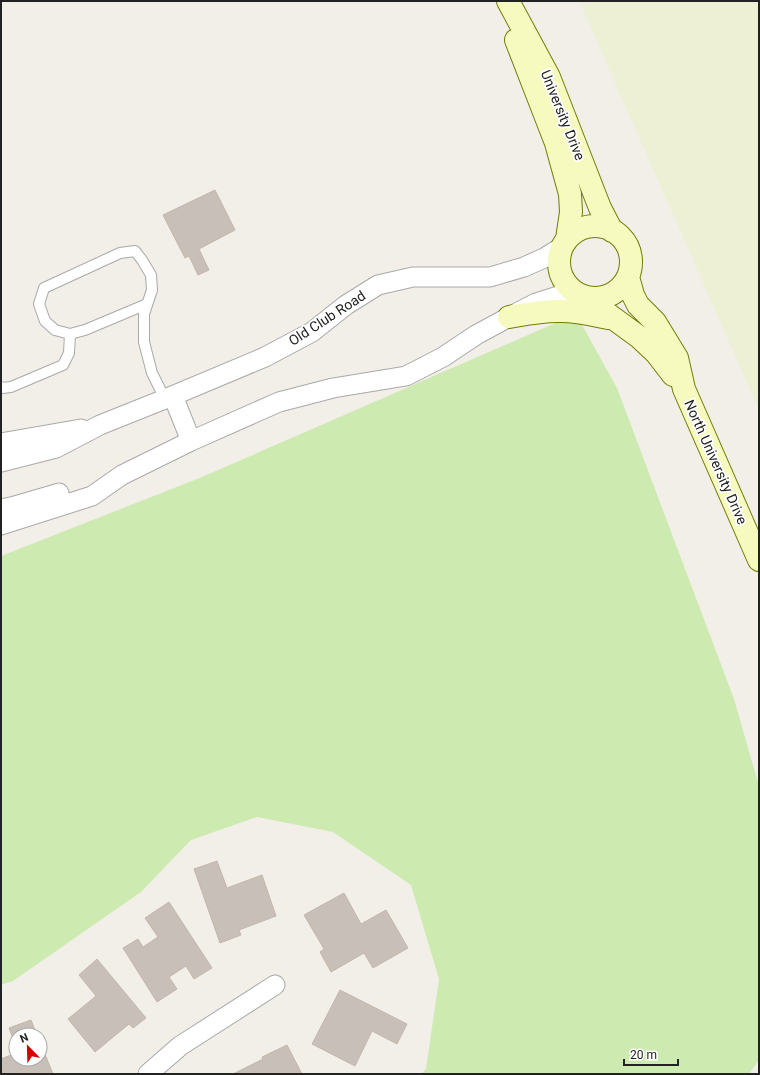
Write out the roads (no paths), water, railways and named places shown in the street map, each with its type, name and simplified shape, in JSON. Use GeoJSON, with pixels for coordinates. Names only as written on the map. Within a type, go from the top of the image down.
{"type":"FeatureCollection","features":[{"type":"Feature","properties":{"kind":"main road","name":"University Drive"},"geometry":{"type":"LineString","coordinates":[[502,1],[532,84],[556,143],[565,174],[570,194],[571,212],[565,243]]}},
{"type":"Feature","properties":{"kind":"main road","name":"University Drive"},"geometry":{"type":"LineString","coordinates":[[508,1],[549,76],[600,208],[612,231]]}},
{"type":"Feature","properties":{"kind":"main road"},"geometry":{"type":"LineString","coordinates":[[578,294],[593,298],[604,297],[614,293],[622,286],[628,277],[631,267],[627,246],[621,237],[612,231],[602,227],[592,227],[574,233],[565,243],[560,256],[559,265],[561,274],[566,284],[578,294],[639,337],[656,353],[684,389]]}},
{"type":"Feature","properties":{"kind":"main road"},"geometry":{"type":"LineString","coordinates":[[628,277],[633,295],[638,305],[655,322],[676,358],[684,389]]}},
{"type":"Feature","properties":{"kind":"main road"},"geometry":{"type":"LineString","coordinates":[[509,317],[538,312],[562,311],[584,313],[615,319]]}},
{"type":"Feature","properties":{"kind":"main road","name":"North University Drive"},"geometry":{"type":"LineString","coordinates":[[684,389],[758,561]]}},
{"type":"Feature","properties":{"kind":"street","name":"Old Club Road"},"geometry":{"type":"LineString","coordinates":[[1,462],[56,448],[100,425],[169,398],[265,357],[312,332],[346,305],[378,286],[414,277],[490,277],[524,267],[544,258],[565,243]]}},
{"type":"Feature","properties":{"kind":"street"},"geometry":{"type":"LineString","coordinates":[[1,525],[92,496],[122,475],[191,441],[279,402],[333,388],[406,376],[443,358],[476,335],[536,303],[578,294]]}},
{"type":"Feature","properties":{"kind":"street"},"geometry":{"type":"LineString","coordinates":[[169,398],[191,441]]}},
{"type":"Feature","properties":{"kind":"street","name":"Old Club Road"},"geometry":{"type":"LineString","coordinates":[[1,443],[100,425]]}},
{"type":"Feature","properties":{"kind":"street"},"geometry":{"type":"LineString","coordinates":[[1,509],[122,475]]}},
{"type":"Feature","properties":{"kind":"street"},"geometry":{"type":"LineString","coordinates":[[148,1074],[180,1046],[275,985]]}},
{"type":"Feature","properties":{"kind":"lane"},"geometry":{"type":"LineString","coordinates":[[147,304],[85,330],[70,334],[55,330],[45,321],[40,304],[44,288],[120,253],[135,251],[151,276],[152,290],[144,314],[144,342],[152,373],[169,398]]}},
{"type":"Feature","properties":{"kind":"lane"},"geometry":{"type":"LineString","coordinates":[[1,387],[11,387],[63,365],[69,353],[70,334]]}}]}
